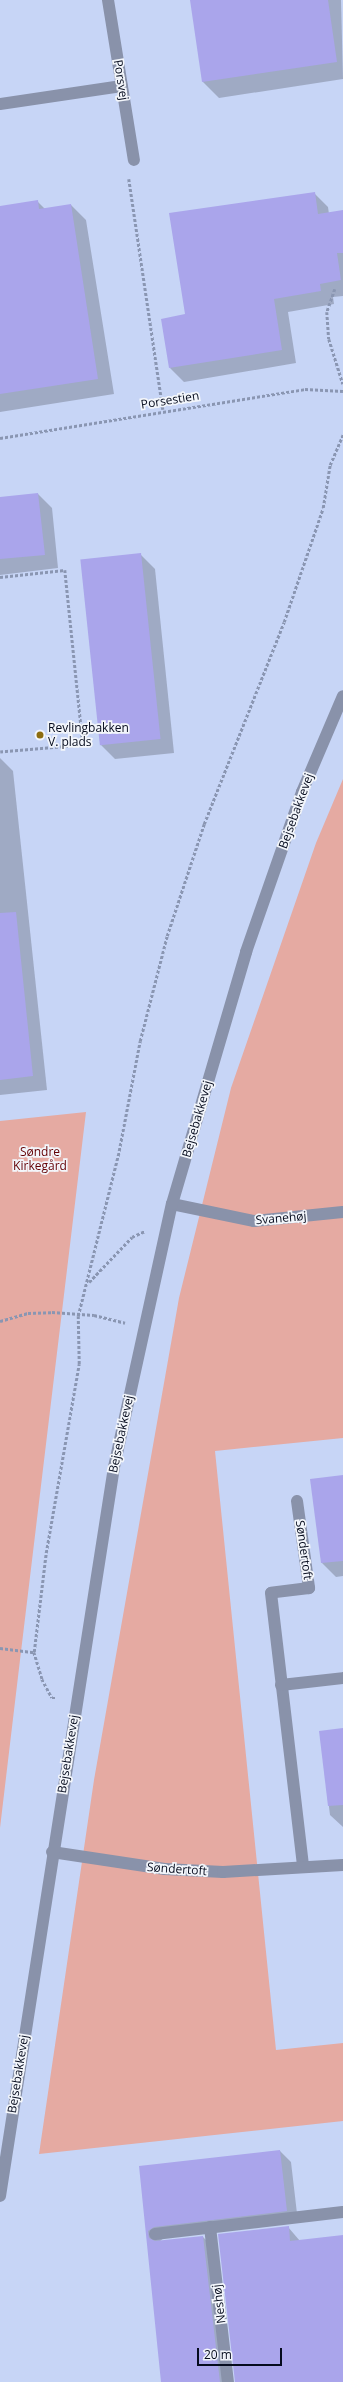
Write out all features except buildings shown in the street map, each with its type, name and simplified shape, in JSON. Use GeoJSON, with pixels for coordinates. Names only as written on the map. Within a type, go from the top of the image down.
{"type":"FeatureCollection","features":[{"type":"Feature","properties":{"kind":"street","name":"Porsvej"},"geometry":{"type":"LineString","coordinates":[[108,0],[134,160]]}},
{"type":"Feature","properties":{"kind":"street"},"geometry":{"type":"LineString","coordinates":[[0,104],[122,86]]}},
{"type":"Feature","properties":{"kind":"street","name":"Bejsebakkevej"},"geometry":{"type":"LineString","coordinates":[[0,2196],[52,1852],[114,1467],[172,1204],[246,952],[302,792],[343,696]]}},
{"type":"Feature","properties":{"kind":"street","name":"Svanehøj"},"geometry":{"type":"LineString","coordinates":[[172,1204],[254,1222],[343,1212]]}},
{"type":"Feature","properties":{"kind":"street","name":"Søndertoft"},"geometry":{"type":"LineString","coordinates":[[297,1501],[309,1588],[271,1593],[303,1867]]}},
{"type":"Feature","properties":{"kind":"street"},"geometry":{"type":"LineString","coordinates":[[281,1685],[343,1678]]}},
{"type":"Feature","properties":{"kind":"street","name":"Søndertoft"},"geometry":{"type":"LineString","coordinates":[[52,1852],[165,1869],[223,1872],[343,1865]]}},
{"type":"Feature","properties":{"kind":"street"},"geometry":{"type":"LineString","coordinates":[[155,2234],[343,2212]]}},
{"type":"Feature","properties":{"kind":"street","name":"Neshøj"},"geometry":{"type":"LineString","coordinates":[[210,2227],[228,2382]]}},
{"type":"Feature","properties":{"kind":"path"},"geometry":{"type":"LineString","coordinates":[[134,160],[127,186],[163,410]]}},
{"type":"Feature","properties":{"kind":"path"},"geometry":{"type":"LineString","coordinates":[[335,289],[327,312],[329,339],[343,384]]}},
{"type":"Feature","properties":{"kind":"path","name":"Porsestien"},"geometry":{"type":"LineString","coordinates":[[0,438],[163,410],[306,389],[343,391]]}},
{"type":"Feature","properties":{"kind":"path"},"geometry":{"type":"LineString","coordinates":[[52,1698],[34,1652],[46,1553],[79,1364],[78,1316],[89,1282],[140,1041],[167,936],[204,824],[284,622],[323,508],[330,465],[343,435]]}},
{"type":"Feature","properties":{"kind":"path"},"geometry":{"type":"LineString","coordinates":[[0,577],[65,570],[84,745],[0,752]]}},
{"type":"Feature","properties":{"kind":"path"},"geometry":{"type":"LineString","coordinates":[[89,1282],[142,1231]]}},
{"type":"Feature","properties":{"kind":"path"},"geometry":{"type":"LineString","coordinates":[[0,1321],[28,1314],[78,1316],[94,1315],[122,1323]]}},
{"type":"Feature","properties":{"kind":"path"},"geometry":{"type":"LineString","coordinates":[[0,1648],[34,1652]]}},
{"type":"Feature","properties":{"kind":"green space"},"geometry":{"type":"Polygon","coordinates":[[[343,779],[343,1438],[215,1451],[276,2050],[343,2043],[343,2121],[39,2154],[94,1780],[179,1298],[231,1088],[316,843],[343,779]]]}},
{"type":"Feature","properties":{"kind":"green space","name":"Søndre Kirkegård"},"geometry":{"type":"Polygon","coordinates":[[[86,1112],[20,1660],[0,1828],[0,1121],[86,1112]]]}},
{"type":"Feature","properties":{"kind":"place","name":"Revlingbakken V. plads"},"geometry":{"type":"Point","coordinates":[40,735]}}]}
